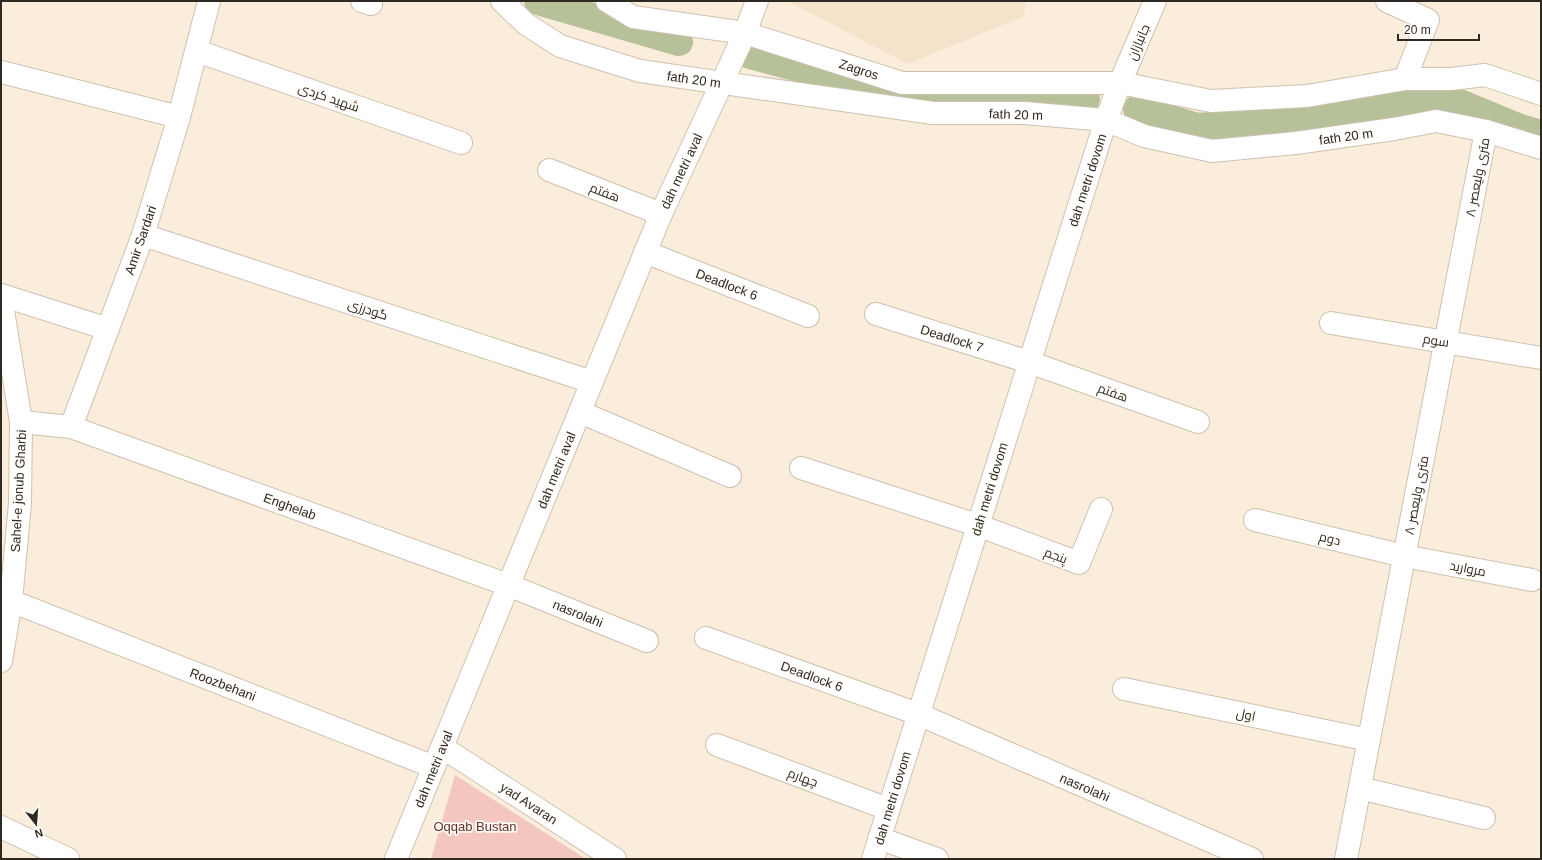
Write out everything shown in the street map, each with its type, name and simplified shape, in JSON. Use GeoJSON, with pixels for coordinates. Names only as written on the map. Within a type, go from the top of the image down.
{"type":"FeatureCollection","features":[{"type":"Feature","properties":{"kind":"street","name":"Amir Sardari"},"geometry":{"type":"LineString","coordinates":[[71,427],[144,235],[179,118],[209,1]]}},
{"type":"Feature","properties":{"kind":"street","name":"fath 20 m"},"geometry":{"type":"LineString","coordinates":[[502,1],[526,24],[560,46],[640,71],[933,114],[1024,113],[1106,120],[1144,136],[1212,151],[1296,144],[1436,121],[1486,131],[1541,148]]}},
{"type":"Feature","properties":{"kind":"street","name":"Zagros"},"geometry":{"type":"LineString","coordinates":[[607,1],[633,17],[745,33],[902,83],[1120,83]]}},
{"type":"Feature","properties":{"kind":"street","name":"dah metri aval"},"geometry":{"type":"LineString","coordinates":[[396,859],[645,252],[661,214],[745,33],[757,1]]}},
{"type":"Feature","properties":{"kind":"street","name":"جانبازان"},"geometry":{"type":"LineString","coordinates":[[1106,120],[1155,1]]}},
{"type":"Feature","properties":{"kind":"street"},"geometry":{"type":"LineString","coordinates":[[1387,1],[1428,20],[1405,79]]}},
{"type":"Feature","properties":{"kind":"street","name":"شهید کردی"},"geometry":{"type":"LineString","coordinates":[[196,51],[461,144]]}},
{"type":"Feature","properties":{"kind":"street"},"geometry":{"type":"LineString","coordinates":[[1,72],[179,118]]}},
{"type":"Feature","properties":{"kind":"street"},"geometry":{"type":"LineString","coordinates":[[1120,83],[1211,101],[1307,96],[1405,79],[1451,79],[1485,75],[1541,94]]}},
{"type":"Feature","properties":{"kind":"street","name":"dah metri dovom"},"geometry":{"type":"LineString","coordinates":[[873,859],[977,525],[1106,120]]}},
{"type":"Feature","properties":{"kind":"street","name":"۸ متری ولیعصر"},"geometry":{"type":"LineString","coordinates":[[1346,859],[1486,131]]}},
{"type":"Feature","properties":{"kind":"street","name":"هفتم"},"geometry":{"type":"LineString","coordinates":[[549,170],[661,214]]}},
{"type":"Feature","properties":{"kind":"street","name":"گودرزی"},"geometry":{"type":"LineString","coordinates":[[144,235],[592,382]]}},
{"type":"Feature","properties":{"kind":"street","name":"Deadlock 6"},"geometry":{"type":"LineString","coordinates":[[645,252],[808,316]]}},
{"type":"Feature","properties":{"kind":"street"},"geometry":{"type":"LineString","coordinates":[[1,295],[108,329]]}},
{"type":"Feature","properties":{"kind":"street","name":"Sahel-e jonub Gharbi"},"geometry":{"type":"LineString","coordinates":[[1,298],[22,422],[20,503],[11,601],[1,661]]}},
{"type":"Feature","properties":{"kind":"street","name":"Deadlock 7"},"geometry":{"type":"LineString","coordinates":[[876,314],[1029,362]]}},
{"type":"Feature","properties":{"kind":"street","name":"سوم"},"geometry":{"type":"LineString","coordinates":[[1331,323],[1541,358]]}},
{"type":"Feature","properties":{"kind":"street","name":"هفتم"},"geometry":{"type":"LineString","coordinates":[[1029,362],[1198,422]]}},
{"type":"Feature","properties":{"kind":"street"},"geometry":{"type":"LineString","coordinates":[[580,412],[730,476]]}},
{"type":"Feature","properties":{"kind":"street"},"geometry":{"type":"LineString","coordinates":[[22,422],[71,427]]}},
{"type":"Feature","properties":{"kind":"street","name":"Enghelab"},"geometry":{"type":"LineString","coordinates":[[71,427],[508,585]]}},
{"type":"Feature","properties":{"kind":"street"},"geometry":{"type":"LineString","coordinates":[[801,468],[977,525]]}},
{"type":"Feature","properties":{"kind":"street","name":"پنجم"},"geometry":{"type":"LineString","coordinates":[[977,525],[1079,564],[1101,509]]}},
{"type":"Feature","properties":{"kind":"street","name":"دوم"},"geometry":{"type":"LineString","coordinates":[[1255,520],[1404,556]]}},
{"type":"Feature","properties":{"kind":"street","name":"مروارید"},"geometry":{"type":"LineString","coordinates":[[1404,556],[1532,580]]}},
{"type":"Feature","properties":{"kind":"street","name":"nasrolahi"},"geometry":{"type":"LineString","coordinates":[[508,585],[647,641]]}},
{"type":"Feature","properties":{"kind":"street","name":"Roozbehani"},"geometry":{"type":"LineString","coordinates":[[11,601],[434,767]]}},
{"type":"Feature","properties":{"kind":"street","name":"Deadlock 6"},"geometry":{"type":"LineString","coordinates":[[706,638],[918,714]]}},
{"type":"Feature","properties":{"kind":"street","name":"اول"},"geometry":{"type":"LineString","coordinates":[[1124,688],[1369,740]]}},
{"type":"Feature","properties":{"kind":"street","name":"nasrolahi"},"geometry":{"type":"LineString","coordinates":[[918,714],[1252,859]]}},
{"type":"Feature","properties":{"kind":"street","name":"چهارم"},"geometry":{"type":"LineString","coordinates":[[717,745],[888,809]]}},
{"type":"Feature","properties":{"kind":"street","name":"yad Avaran"},"geometry":{"type":"LineString","coordinates":[[442,748],[615,859]]}},
{"type":"Feature","properties":{"kind":"street"},"geometry":{"type":"LineString","coordinates":[[1360,788],[1484,818]]}},
{"type":"Feature","properties":{"kind":"street"},"geometry":{"type":"LineString","coordinates":[[1,827],[68,859]]}},
{"type":"Feature","properties":{"kind":"street"},"geometry":{"type":"LineString","coordinates":[[879,838],[936,859]]}},
{"type":"Feature","properties":{"kind":"shaded area"},"geometry":{"type":"Polygon","coordinates":[[[787,1],[1026,1],[1024,16],[908,64],[787,1]]]}},
{"type":"Feature","properties":{"kind":"green space","name":"Oqqab Bustan"},"geometry":{"type":"Polygon","coordinates":[[[455,775],[586,859],[431,859],[455,775]]]}},
{"type":"Feature","properties":{"kind":"waterway"},"geometry":{"type":"LineString","coordinates":[[538,1],[679,42]]}},
{"type":"Feature","properties":{"kind":"waterway"},"geometry":{"type":"LineString","coordinates":[[750,55],[915,99],[1086,99]]}},
{"type":"Feature","properties":{"kind":"waterway"},"geometry":{"type":"LineString","coordinates":[[1137,109],[1197,127],[1291,120],[1431,100],[1462,104],[1520,128],[1541,134]]}}]}
